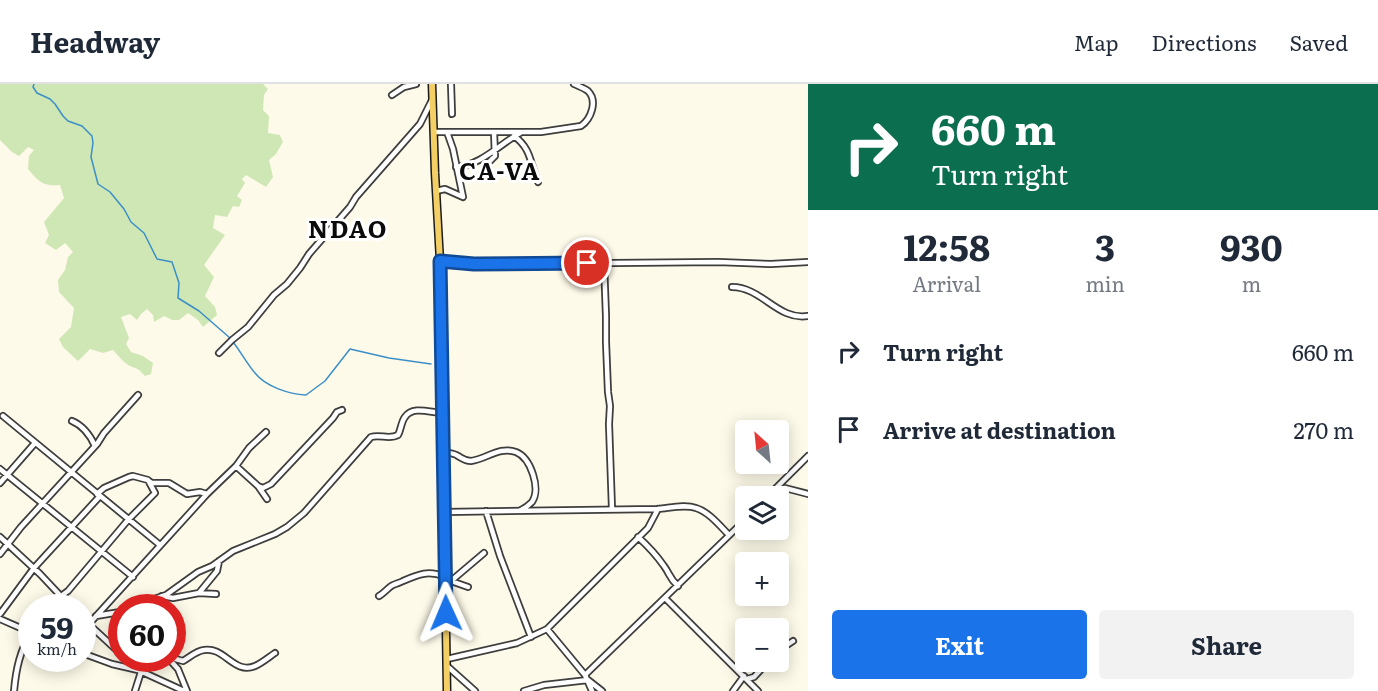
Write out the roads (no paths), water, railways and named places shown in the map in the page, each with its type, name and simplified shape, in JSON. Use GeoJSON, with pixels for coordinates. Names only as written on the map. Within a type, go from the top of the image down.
{"type":"FeatureCollection","features":[{"type":"Feature","properties":{"kind":"main road"},"geometry":{"type":"LineString","coordinates":[[433,86],[440,261],[447,580],[447,691]]}},
{"type":"Feature","properties":{"kind":"street"},"geometry":{"type":"LineString","coordinates":[[392,95],[404,87],[416,84]]}},
{"type":"Feature","properties":{"kind":"street"},"geometry":{"type":"LineString","coordinates":[[451,84],[452,114]]}},
{"type":"Feature","properties":{"kind":"street"},"geometry":{"type":"LineString","coordinates":[[434,132],[541,132],[581,126],[586,123],[592,110],[592,99],[589,92],[574,84]]}},
{"type":"Feature","properties":{"kind":"street"},"geometry":{"type":"LineString","coordinates":[[219,353],[248,327],[274,295],[287,284],[356,197],[420,124],[432,100]]}},
{"type":"Feature","properties":{"kind":"street"},"geometry":{"type":"LineString","coordinates":[[420,124],[425,121],[434,122]]}},
{"type":"Feature","properties":{"kind":"street"},"geometry":{"type":"LineString","coordinates":[[436,191],[445,189],[463,197],[447,132]]}},
{"type":"Feature","properties":{"kind":"street"},"geometry":{"type":"LineString","coordinates":[[487,164],[495,156],[494,132]]}},
{"type":"Feature","properties":{"kind":"street"},"geometry":{"type":"LineString","coordinates":[[507,132],[523,142],[538,182]]}},
{"type":"Feature","properties":{"kind":"street"},"geometry":{"type":"LineString","coordinates":[[456,167],[469,165],[523,132]]}},
{"type":"Feature","properties":{"kind":"street"},"geometry":{"type":"LineString","coordinates":[[440,261],[474,264],[808,262]]}},
{"type":"Feature","properties":{"kind":"street"},"geometry":{"type":"LineString","coordinates":[[604,263],[612,509]]}},
{"type":"Feature","properties":{"kind":"street"},"geometry":{"type":"LineString","coordinates":[[732,286],[746,288],[781,312],[791,316],[808,316]]}},
{"type":"Feature","properties":{"kind":"street"},"geometry":{"type":"LineString","coordinates":[[0,554],[138,395]]}},
{"type":"Feature","properties":{"kind":"street"},"geometry":{"type":"LineString","coordinates":[[258,486],[262,488],[271,484],[337,412],[342,410]]}},
{"type":"Feature","properties":{"kind":"street"},"geometry":{"type":"LineString","coordinates":[[166,594],[237,549],[287,527],[304,513],[371,437],[391,438],[398,435],[405,417],[412,411],[443,413]]}},
{"type":"Feature","properties":{"kind":"street"},"geometry":{"type":"LineString","coordinates":[[3,416],[160,545]]}},
{"type":"Feature","properties":{"kind":"street"},"geometry":{"type":"LineString","coordinates":[[72,421],[89,434],[95,446]]}},
{"type":"Feature","properties":{"kind":"street"},"geometry":{"type":"LineString","coordinates":[[96,616],[266,432]]}},
{"type":"Feature","properties":{"kind":"street"},"geometry":{"type":"LineString","coordinates":[[0,483],[35,442]]}},
{"type":"Feature","properties":{"kind":"street"},"geometry":{"type":"LineString","coordinates":[[444,452],[452,453],[467,461],[499,451],[509,450],[520,454],[528,462],[535,487],[533,501],[518,511]]}},
{"type":"Feature","properties":{"kind":"street"},"geometry":{"type":"LineString","coordinates":[[779,486],[808,456]]}},
{"type":"Feature","properties":{"kind":"street"},"geometry":{"type":"LineString","coordinates":[[236,466],[258,486],[267,499]]}},
{"type":"Feature","properties":{"kind":"street"},"geometry":{"type":"LineString","coordinates":[[0,469],[133,577]]}},
{"type":"Feature","properties":{"kind":"street"},"geometry":{"type":"LineString","coordinates":[[0,614],[34,568],[72,528],[104,488],[129,477],[139,477],[152,483],[169,483],[187,494],[200,492],[207,494]]}},
{"type":"Feature","properties":{"kind":"street"},"geometry":{"type":"LineString","coordinates":[[64,594],[128,520],[155,494],[148,480]]}},
{"type":"Feature","properties":{"kind":"street"},"geometry":{"type":"LineString","coordinates":[[789,489],[808,494]]}},
{"type":"Feature","properties":{"kind":"street"},"geometry":{"type":"LineString","coordinates":[[445,512],[658,509],[686,506],[703,511],[729,535]]}},
{"type":"Feature","properties":{"kind":"street"},"geometry":{"type":"LineString","coordinates":[[476,691],[447,662],[517,643],[547,629],[648,528],[658,509]]}},
{"type":"Feature","properties":{"kind":"street"},"geometry":{"type":"LineString","coordinates":[[486,511],[500,556],[531,637]]}},
{"type":"Feature","properties":{"kind":"street"},"geometry":{"type":"LineString","coordinates":[[524,691],[586,677],[735,529]]}},
{"type":"Feature","properties":{"kind":"street"},"geometry":{"type":"LineString","coordinates":[[0,537],[59,594]]}},
{"type":"Feature","properties":{"kind":"street"},"geometry":{"type":"LineString","coordinates":[[638,537],[665,566],[670,578],[678,586]]}},
{"type":"Feature","properties":{"kind":"street"},"geometry":{"type":"LineString","coordinates":[[447,580],[484,553]]}},
{"type":"Feature","properties":{"kind":"street"},"geometry":{"type":"LineString","coordinates":[[199,593],[217,571],[219,561]]}},
{"type":"Feature","properties":{"kind":"street"},"geometry":{"type":"LineString","coordinates":[[379,596],[390,587],[426,573],[437,573],[447,580],[468,587]]}},
{"type":"Feature","properties":{"kind":"street"},"geometry":{"type":"LineString","coordinates":[[186,596],[199,593],[216,594]]}},
{"type":"Feature","properties":{"kind":"street"},"geometry":{"type":"LineString","coordinates":[[665,598],[756,689]]}},
{"type":"Feature","properties":{"kind":"street"},"geometry":{"type":"LineString","coordinates":[[96,616],[108,614]]}},
{"type":"Feature","properties":{"kind":"street"},"geometry":{"type":"LineString","coordinates":[[0,619],[18,627]]}},
{"type":"Feature","properties":{"kind":"street"},"geometry":{"type":"LineString","coordinates":[[547,629],[586,677],[602,691]]}},
{"type":"Feature","properties":{"kind":"street"},"geometry":{"type":"LineString","coordinates":[[96,631],[108,642]]}},
{"type":"Feature","properties":{"kind":"street"},"geometry":{"type":"LineString","coordinates":[[789,644],[793,641]]}},
{"type":"Feature","properties":{"kind":"street"},"geometry":{"type":"LineString","coordinates":[[186,659],[197,652],[213,650],[233,664],[246,668],[254,666],[275,653]]}},
{"type":"Feature","properties":{"kind":"street"},"geometry":{"type":"LineString","coordinates":[[14,691],[18,660]]}},
{"type":"Feature","properties":{"kind":"street"},"geometry":{"type":"LineString","coordinates":[[135,691],[139,672]]}},
{"type":"Feature","properties":{"kind":"street"},"geometry":{"type":"LineString","coordinates":[[141,672],[186,691]]}},
{"type":"Feature","properties":{"kind":"street"},"geometry":{"type":"LineString","coordinates":[[179,672],[186,691]]}},
{"type":"Feature","properties":{"kind":"street"},"geometry":{"type":"LineString","coordinates":[[733,691],[746,678],[754,677],[759,672]]}},
{"type":"Feature","properties":{"kind":"street"},"geometry":{"type":"LineString","coordinates":[[586,677],[592,691]]}},
{"type":"Feature","properties":{"kind":"street"},"geometry":{"type":"LineString","coordinates":[[754,677],[756,689]]}},
{"type":"Feature","properties":{"kind":"waterway"},"geometry":{"type":"LineString","coordinates":[[34,84],[33,87],[37,93],[50,99],[68,121],[82,126],[92,136],[91,157],[98,184],[110,192],[131,222],[144,233],[157,259],[172,262],[179,283],[178,298],[199,311],[230,338]]}},
{"type":"Feature","properties":{"kind":"waterway"},"geometry":{"type":"LineString","coordinates":[[233,342],[249,366],[265,382],[278,389],[306,395],[325,381],[350,349],[431,364]]}},
{"type":"Feature","properties":{"kind":"district","name":"CA-VA"},"geometry":{"type":"Point","coordinates":[500,172]}},
{"type":"Feature","properties":{"kind":"district","name":"NDAO"},"geometry":{"type":"Point","coordinates":[348,230]}}]}
